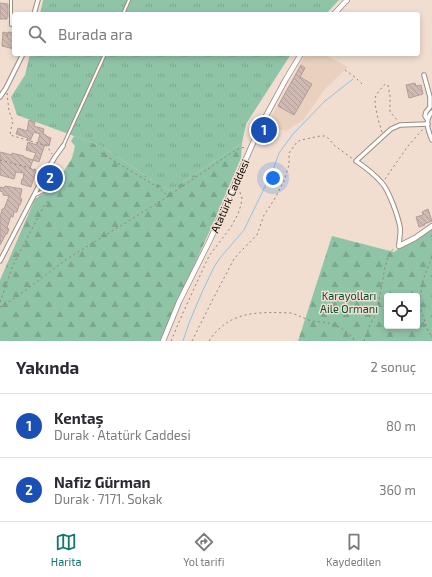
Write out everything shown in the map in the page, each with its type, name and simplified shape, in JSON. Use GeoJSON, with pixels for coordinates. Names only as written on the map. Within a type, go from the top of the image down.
{"type":"FeatureCollection","features":[{"type":"Feature","properties":{"kind":"street"},"geometry":{"type":"LineString","coordinates":[[35,12],[38,0]]}},
{"type":"Feature","properties":{"kind":"street"},"geometry":{"type":"LineString","coordinates":[[336,12],[347,0]]}},
{"type":"Feature","properties":{"kind":"street"},"geometry":{"type":"LineString","coordinates":[[0,97],[22,56]]}},
{"type":"Feature","properties":{"kind":"street","name":"Atatürk Caddesi"},"geometry":{"type":"LineString","coordinates":[[163,341],[179,302],[210,240],[261,125],[286,78],[300,56]]}},
{"type":"Feature","properties":{"kind":"street"},"geometry":{"type":"LineString","coordinates":[[424,76],[430,97],[430,107],[425,116],[427,119],[428,131],[432,137]]}},
{"type":"Feature","properties":{"kind":"street"},"geometry":{"type":"LineString","coordinates":[[427,119],[432,112]]}},
{"type":"Feature","properties":{"kind":"street"},"geometry":{"type":"LineString","coordinates":[[428,124],[400,125],[391,129],[356,161],[366,168],[382,183],[386,189],[400,227],[399,246],[415,238],[432,226]]}},
{"type":"Feature","properties":{"kind":"street"},"geometry":{"type":"LineString","coordinates":[[0,261],[46,172],[63,146]]}},
{"type":"Feature","properties":{"kind":"lane"},"geometry":{"type":"LineString","coordinates":[[11,0],[11,25]]}},
{"type":"Feature","properties":{"kind":"lane"},"geometry":{"type":"LineString","coordinates":[[124,12],[129,0]]}},
{"type":"Feature","properties":{"kind":"lane"},"geometry":{"type":"LineString","coordinates":[[63,146],[104,56]]}},
{"type":"Feature","properties":{"kind":"lane"},"geometry":{"type":"LineString","coordinates":[[34,196],[57,180],[59,176],[58,172],[50,166]]}},
{"type":"Feature","properties":{"kind":"path"},"geometry":{"type":"LineString","coordinates":[[345,70],[364,86]]}},
{"type":"Feature","properties":{"kind":"path"},"geometry":{"type":"LineString","coordinates":[[384,135],[378,119],[375,99],[386,83]]}},
{"type":"Feature","properties":{"kind":"path"},"geometry":{"type":"LineString","coordinates":[[388,86],[390,96],[390,112],[398,120],[400,125]]}},
{"type":"Feature","properties":{"kind":"path"},"geometry":{"type":"LineString","coordinates":[[6,88],[9,111],[14,121],[10,135],[47,146],[55,157]]}},
{"type":"Feature","properties":{"kind":"path"},"geometry":{"type":"LineString","coordinates":[[382,183],[408,146],[428,124]]}},
{"type":"Feature","properties":{"kind":"path"},"geometry":{"type":"LineString","coordinates":[[192,341],[234,259],[257,235],[264,215],[284,181],[289,165],[289,153],[297,142],[320,136],[328,138],[334,146],[356,161]]}},
{"type":"Feature","properties":{"kind":"path"},"geometry":{"type":"LineString","coordinates":[[0,306],[15,298],[67,259],[167,197],[234,152],[241,148],[251,148]]}},
{"type":"Feature","properties":{"kind":"path"},"geometry":{"type":"LineString","coordinates":[[101,153],[159,188],[166,194],[167,197]]}},
{"type":"Feature","properties":{"kind":"path"},"geometry":{"type":"LineString","coordinates":[[0,160],[46,172]]}},
{"type":"Feature","properties":{"kind":"path"},"geometry":{"type":"LineString","coordinates":[[171,341],[209,256],[231,227],[238,214],[242,198],[238,187]]}},
{"type":"Feature","properties":{"kind":"path"},"geometry":{"type":"LineString","coordinates":[[0,302],[13,265],[44,206],[50,199]]}},
{"type":"Feature","properties":{"kind":"path"},"geometry":{"type":"LineString","coordinates":[[364,341],[368,329],[377,312],[388,256],[396,247],[399,246]]}},
{"type":"Feature","properties":{"kind":"path"},"geometry":{"type":"LineString","coordinates":[[432,257],[424,280],[419,304],[428,331],[432,337]]}},
{"type":"Feature","properties":{"kind":"path"},"geometry":{"type":"LineString","coordinates":[[209,341],[226,323],[245,315],[261,313],[291,313],[304,319],[326,322],[335,325],[353,337],[354,341]]}},
{"type":"Feature","properties":{"kind":"shaded area"},"geometry":{"type":"Polygon","coordinates":[[[305,56],[328,56],[348,67],[325,89],[303,120],[286,131],[266,126],[305,56]]]}},
{"type":"Feature","properties":{"kind":"green space"},"geometry":{"type":"Polygon","coordinates":[[[43,0],[339,0],[328,12],[40,12],[43,0]]]}},
{"type":"Feature","properties":{"kind":"green space"},"geometry":{"type":"Polygon","coordinates":[[[30,56],[290,56],[246,124],[242,143],[169,191],[101,146],[17,115],[11,97],[25,75],[30,56]]]}},
{"type":"Feature","properties":{"kind":"green space"},"geometry":{"type":"Polygon","coordinates":[[[74,136],[101,146],[169,191],[242,143],[241,158],[160,341],[0,341],[0,280],[35,199],[54,187],[72,158],[75,146],[71,141],[74,136]]]}},
{"type":"Feature","properties":{"kind":"green space","name":"Karayolları Aile Ormanı"},"geometry":{"type":"Polygon","coordinates":[[[432,224],[432,341],[298,341],[332,236],[394,252],[432,224]]]}},
{"type":"Feature","properties":{"kind":"building"},"geometry":{"type":"Polygon","coordinates":[[[0,3],[8,4],[7,19],[0,19],[0,3]]]}},
{"type":"Feature","properties":{"kind":"building"},"geometry":{"type":"Polygon","coordinates":[[[3,32],[7,33],[7,37],[8,32],[12,33],[12,48],[2,46],[3,32]]]}},
{"type":"Feature","properties":{"kind":"building"},"geometry":{"type":"Polygon","coordinates":[[[301,65],[305,68],[300,77],[312,84],[294,115],[278,106],[301,65]]]}},
{"type":"Feature","properties":{"kind":"building"},"geometry":{"type":"Polygon","coordinates":[[[415,83],[416,86],[421,85],[423,94],[409,98],[406,85],[415,83]]]}},
{"type":"Feature","properties":{"kind":"building"},"geometry":{"type":"Polygon","coordinates":[[[29,120],[35,122],[34,126],[44,129],[43,134],[51,138],[49,146],[45,144],[39,162],[33,160],[36,153],[26,150],[28,142],[37,145],[40,134],[34,132],[30,141],[27,139],[28,138],[16,134],[18,128],[27,131],[29,120]]]}},
{"type":"Feature","properties":{"kind":"building"},"geometry":{"type":"Polygon","coordinates":[[[0,152],[12,155],[12,153],[33,160],[30,168],[36,171],[31,187],[21,184],[24,173],[16,172],[14,179],[0,175],[0,152]]]}},
{"type":"Feature","properties":{"kind":"building"},"geometry":{"type":"Polygon","coordinates":[[[5,186],[22,189],[20,198],[22,199],[17,212],[14,212],[13,217],[11,216],[7,228],[9,229],[0,245],[0,218],[2,209],[4,209],[9,196],[3,195],[3,192],[0,191],[0,187],[4,188],[5,186]]]}},
{"type":"Feature","properties":{"kind":"building"},"geometry":{"type":"Polygon","coordinates":[[[428,209],[432,221],[419,227],[416,217],[423,215],[422,212],[428,209]]]}},
{"type":"Feature","properties":{"kind":"waterway"},"geometry":{"type":"LineString","coordinates":[[183,341],[189,323],[214,267],[244,230],[273,170],[279,153],[293,134],[325,101],[353,79]]}},
{"type":"Feature","properties":{"kind":"place","name":"Kentaş"},"geometry":{"type":"Point","coordinates":[264,130]}},
{"type":"Feature","properties":{"kind":"place","name":"Nafiz Gürman"},"geometry":{"type":"Point","coordinates":[50,178]}}]}
